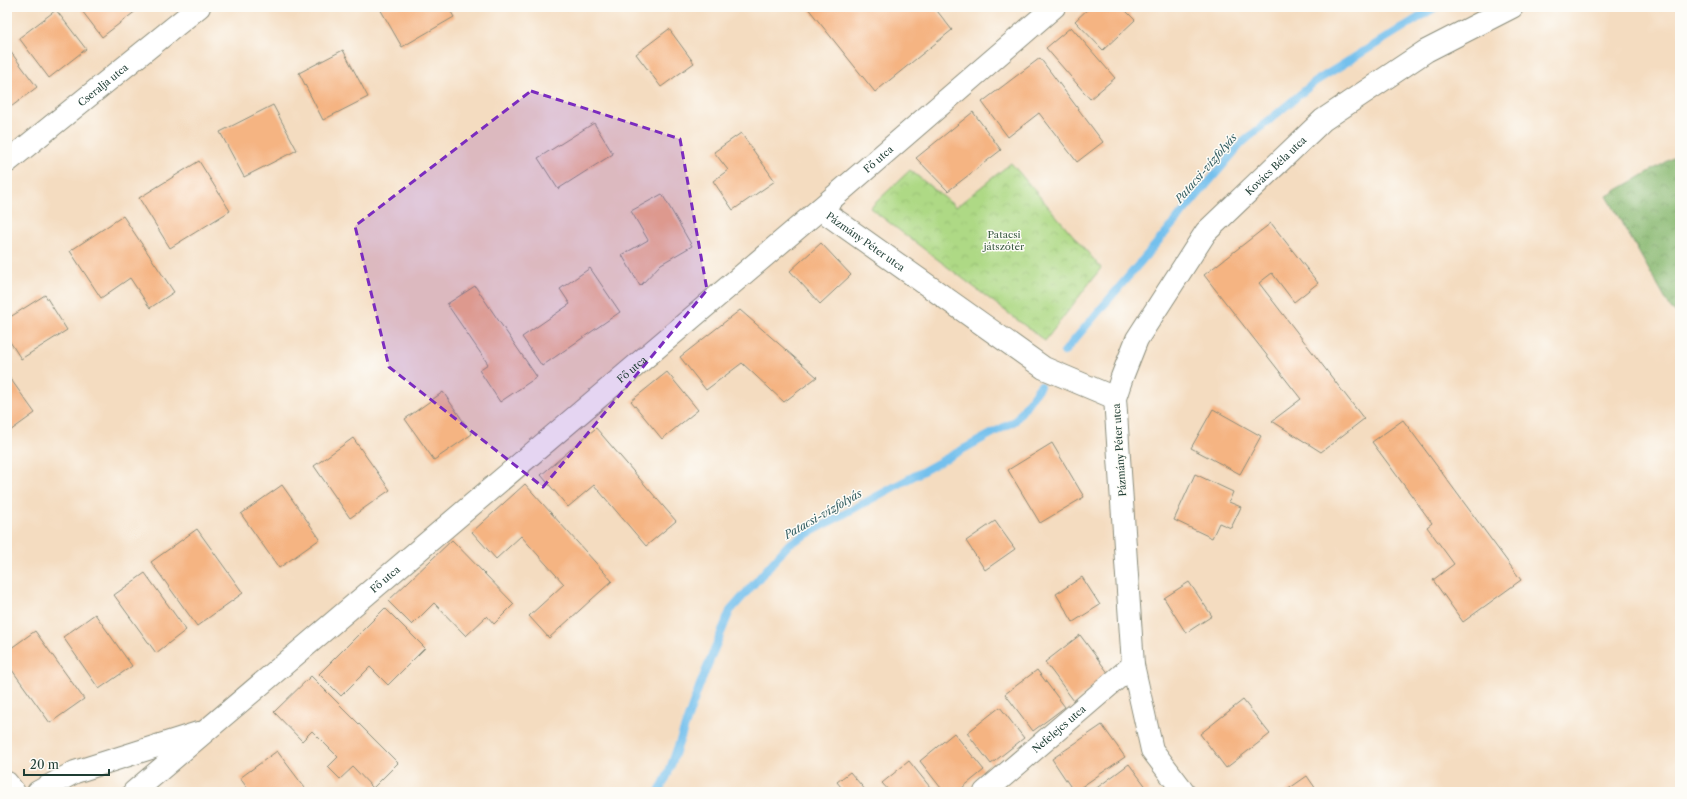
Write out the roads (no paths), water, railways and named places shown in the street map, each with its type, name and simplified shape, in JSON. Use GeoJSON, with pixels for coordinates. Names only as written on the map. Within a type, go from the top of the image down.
{"type":"FeatureCollection","features":[{"type":"Feature","properties":{"kind":"street","name":"Cseralja utca"},"geometry":{"type":"LineString","coordinates":[[7,162],[199,7]]}},
{"type":"Feature","properties":{"kind":"street","name":"Fő utca"},"geometry":{"type":"LineString","coordinates":[[134,792],[820,209],[1054,7]]}},
{"type":"Feature","properties":{"kind":"street","name":"Kovács Béla utca"},"geometry":{"type":"LineString","coordinates":[[1115,398],[1138,339],[1206,232],[1323,120],[1426,51],[1512,7]]}},
{"type":"Feature","properties":{"kind":"street","name":"Pázmány Péter utca"},"geometry":{"type":"LineString","coordinates":[[820,209],[1044,368],[1115,398],[1133,665],[1152,750],[1184,792]]}},
{"type":"Feature","properties":{"kind":"street","name":"Nefelejcs utca"},"geometry":{"type":"LineString","coordinates":[[985,792],[1133,665]]}},
{"type":"Feature","properties":{"kind":"street","name":"Fő utca"},"geometry":{"type":"LineString","coordinates":[[38,792],[76,772],[207,730]]}},
{"type":"Feature","properties":{"kind":"street"},"geometry":{"type":"LineString","coordinates":[[7,783],[14,792]]}},
{"type":"Feature","properties":{"kind":"waterway","name":"Patacsi-vízfolyás"},"geometry":{"type":"LineString","coordinates":[[1064,352],[1242,143],[1316,81],[1436,7]]}},
{"type":"Feature","properties":{"kind":"waterway","name":"Patacsi-vízfolyás"},"geometry":{"type":"LineString","coordinates":[[659,792],[668,774],[699,687],[730,611],[789,544],[1015,421],[1040,386]]}},
{"type":"Feature","properties":{"kind":"park label","name":"Patacsi játszótér"},"geometry":{"type":"Point","coordinates":[1004,240]}}]}
